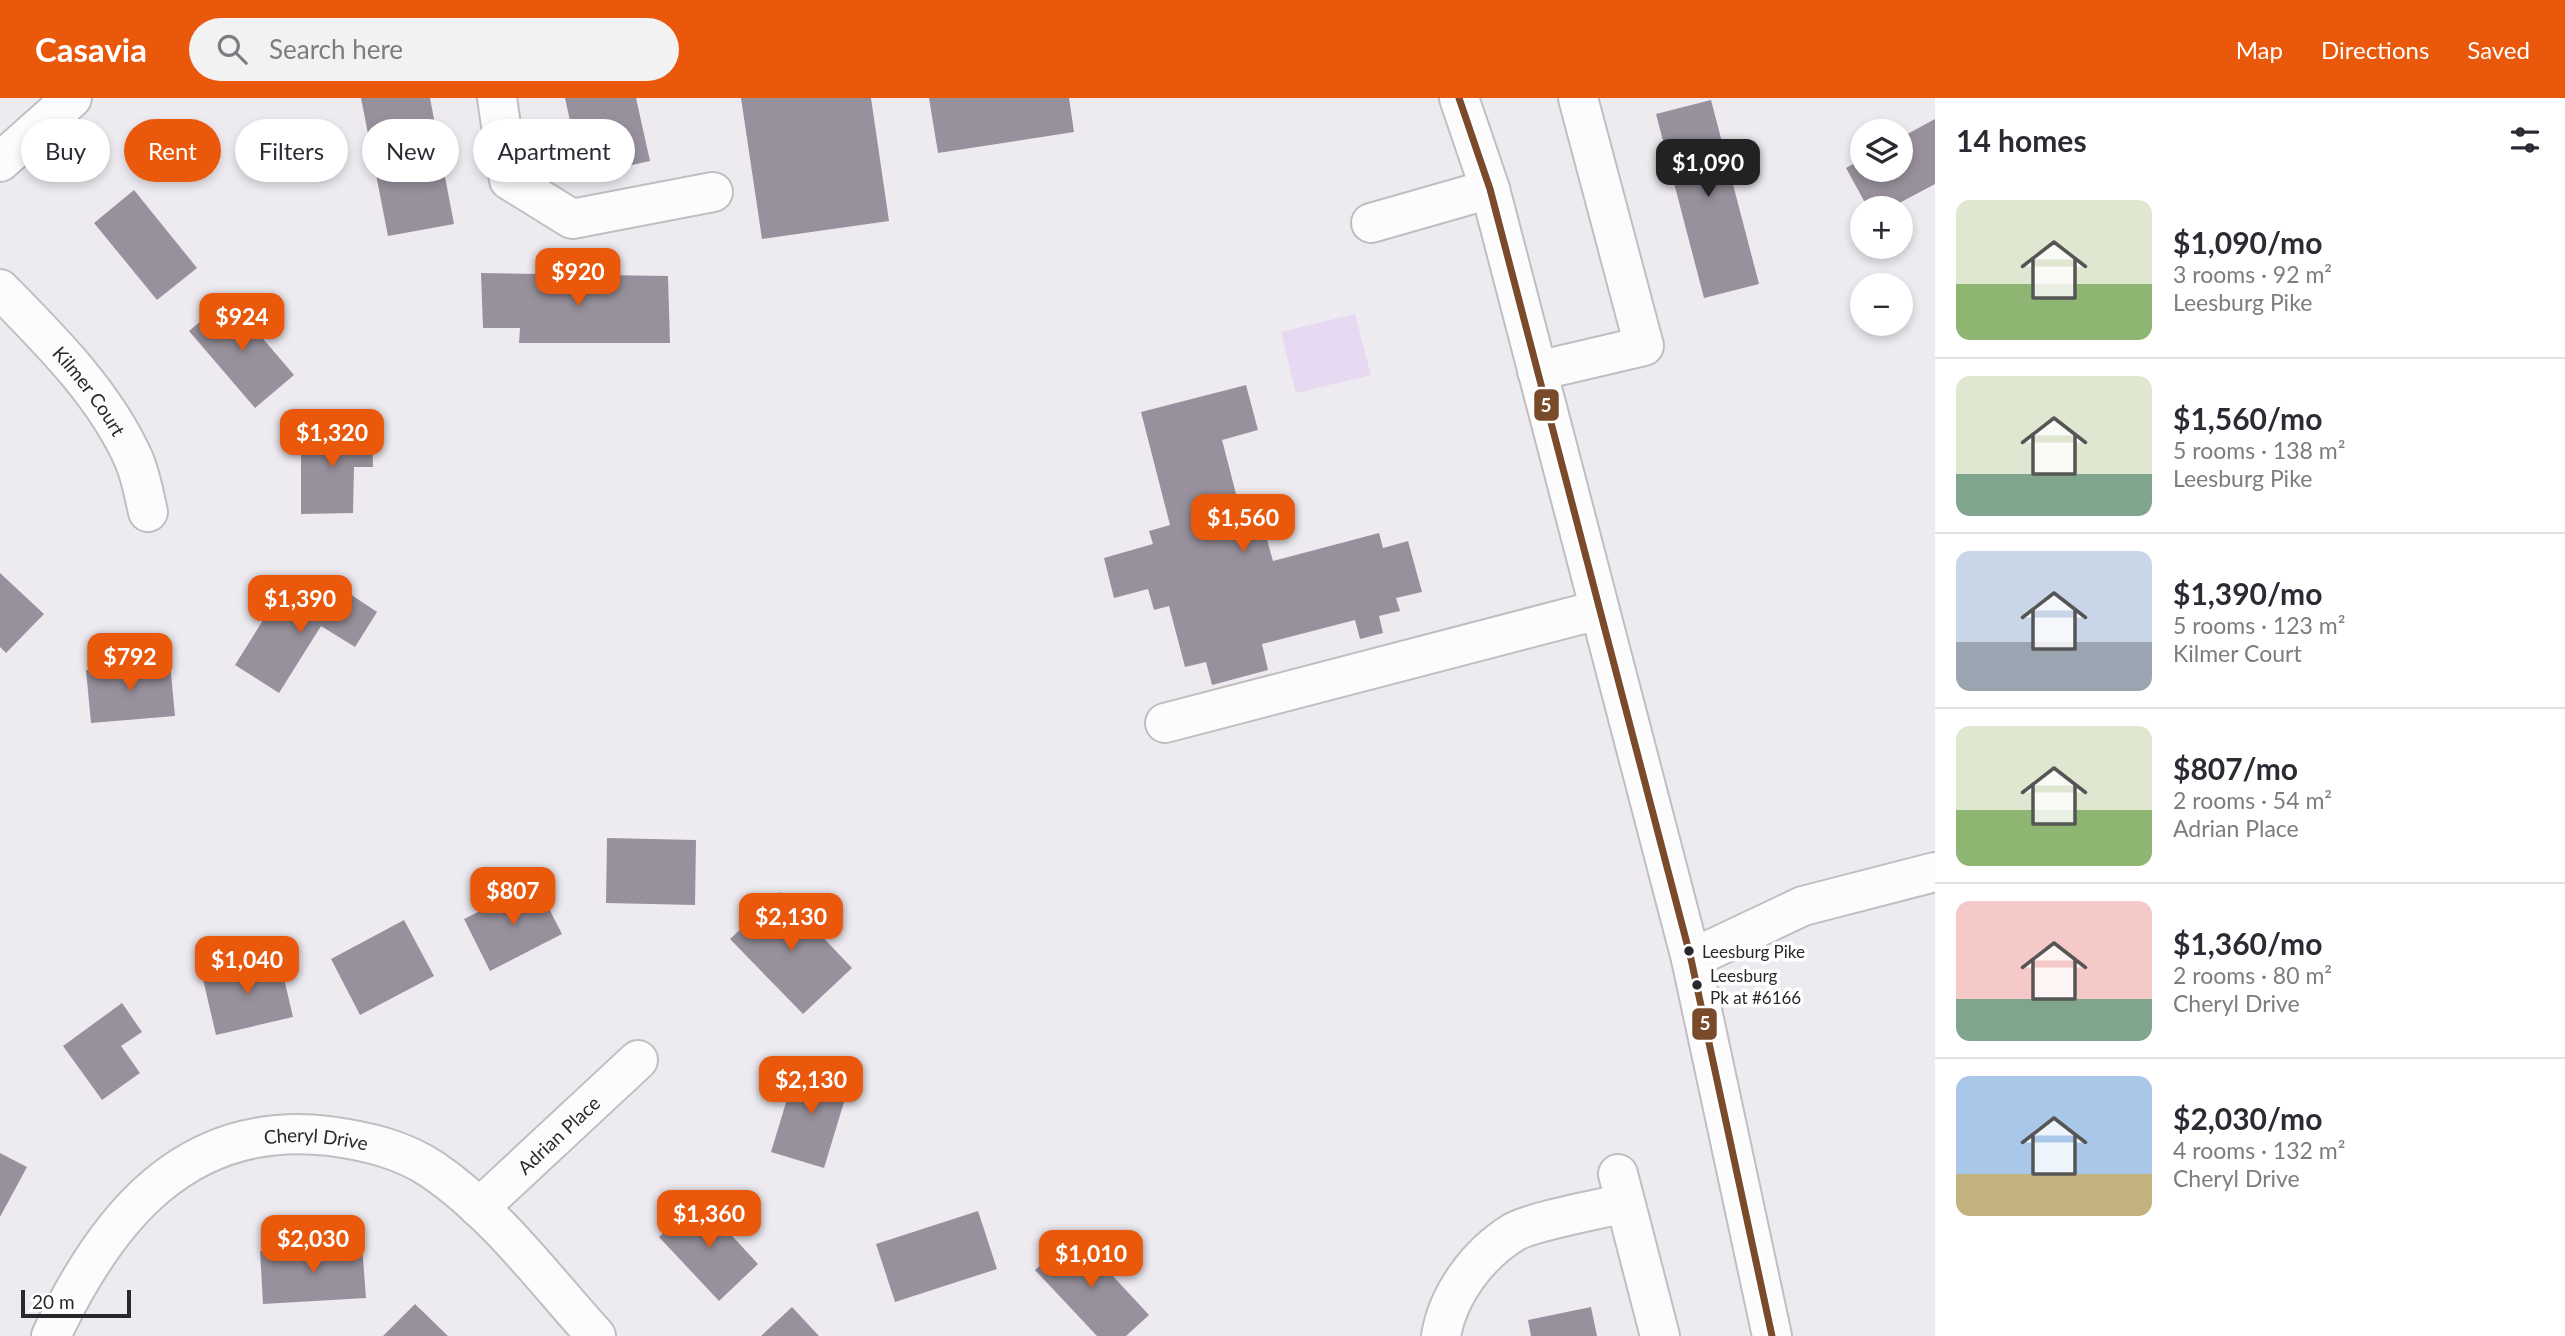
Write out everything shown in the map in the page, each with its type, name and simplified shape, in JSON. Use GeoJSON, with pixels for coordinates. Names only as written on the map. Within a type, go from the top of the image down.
{"type":"FeatureCollection","features":[{"type":"Feature","properties":{"kind":"street"},"geometry":{"type":"LineString","coordinates":[[0,162],[72,98]]}},
{"type":"Feature","properties":{"kind":"street"},"geometry":{"type":"LineString","coordinates":[[497,98],[509,180],[572,219],[713,192]]}},
{"type":"Feature","properties":{"kind":"street"},"geometry":{"type":"LineString","coordinates":[[1460,98],[1490,189],[1691,959],[1772,1336]]}},
{"type":"Feature","properties":{"kind":"street"},"geometry":{"type":"LineString","coordinates":[[1474,98],[1490,189]]}},
{"type":"Feature","properties":{"kind":"street"},"geometry":{"type":"LineString","coordinates":[[1536,371],[1644,346],[1578,98]]}},
{"type":"Feature","properties":{"kind":"street"},"geometry":{"type":"LineString","coordinates":[[1371,223],[1490,189]]}},
{"type":"Feature","properties":{"kind":"street","name":"Kilmer Court"},"geometry":{"type":"LineString","coordinates":[[0,289],[95,394],[113,419],[135,462],[148,512]]}},
{"type":"Feature","properties":{"kind":"street"},"geometry":{"type":"LineString","coordinates":[[1166,723],[1598,610]]}},
{"type":"Feature","properties":{"kind":"street"},"geometry":{"type":"LineString","coordinates":[[1691,959],[1803,906],[1935,872]]}},
{"type":"Feature","properties":{"kind":"street","name":"Adrian Place"},"geometry":{"type":"LineString","coordinates":[[479,1208],[638,1060]]}},
{"type":"Feature","properties":{"kind":"street","name":"Cheryl Drive"},"geometry":{"type":"LineString","coordinates":[[51,1336],[76,1283],[111,1231],[144,1195],[183,1166],[213,1151],[261,1137],[302,1133],[361,1140],[401,1152],[431,1169],[479,1208],[596,1336]]}},
{"type":"Feature","properties":{"kind":"street"},"geometry":{"type":"LineString","coordinates":[[1441,1336],[1444,1315],[1473,1266],[1516,1231],[1621,1189],[1660,1336]]}},
{"type":"Feature","properties":{"kind":"shaded area"},"geometry":{"type":"Polygon","coordinates":[[[1355,314],[1371,375],[1296,393],[1281,332],[1355,314]]]}},
{"type":"Feature","properties":{"kind":"building"},"geometry":{"type":"Polygon","coordinates":[[[361,98],[430,98],[434,119],[365,119],[361,98]]]}},
{"type":"Feature","properties":{"kind":"building"},"geometry":{"type":"Polygon","coordinates":[[[565,98],[636,98],[650,161],[635,164],[635,119],[570,119],[565,98]]]}},
{"type":"Feature","properties":{"kind":"building"},"geometry":{"type":"Polygon","coordinates":[[[741,98],[871,98],[889,221],[762,239],[741,98]]]}},
{"type":"Feature","properties":{"kind":"building"},"geometry":{"type":"Polygon","coordinates":[[[929,98],[1069,98],[1074,132],[938,153],[929,98]]]}},
{"type":"Feature","properties":{"kind":"building"},"geometry":{"type":"Polygon","coordinates":[[[1711,100],[1759,284],[1704,298],[1656,114],[1711,100]]]}},
{"type":"Feature","properties":{"kind":"building"},"geometry":{"type":"Polygon","coordinates":[[[1935,119],[1935,184],[1912,196],[1861,196],[1854,182],[1913,182],[1913,131],[1935,119]]]}},
{"type":"Feature","properties":{"kind":"building"},"geometry":{"type":"Polygon","coordinates":[[[377,182],[446,182],[454,224],[388,236],[377,182]]]}},
{"type":"Feature","properties":{"kind":"building"},"geometry":{"type":"Polygon","coordinates":[[[134,190],[197,268],[157,300],[94,223],[134,190]]]}},
{"type":"Feature","properties":{"kind":"building"},"geometry":{"type":"Polygon","coordinates":[[[481,273],[668,276],[670,343],[519,343],[520,328],[483,328],[481,273]]]}},
{"type":"Feature","properties":{"kind":"building"},"geometry":{"type":"Polygon","coordinates":[[[228,298],[294,375],[255,408],[189,331],[228,298]]]}},
{"type":"Feature","properties":{"kind":"building"},"geometry":{"type":"Polygon","coordinates":[[[1246,385],[1258,430],[1222,440],[1248,540],[1266,536],[1273,561],[1379,533],[1383,548],[1408,541],[1422,592],[1396,598],[1400,611],[1379,616],[1383,633],[1360,639],[1355,620],[1262,644],[1268,670],[1212,685],[1206,662],[1185,667],[1169,606],[1154,610],[1148,589],[1114,598],[1104,558],[1153,544],[1149,531],[1170,525],[1141,412],[1246,385]]]}},
{"type":"Feature","properties":{"kind":"building"},"geometry":{"type":"Polygon","coordinates":[[[301,430],[372,430],[373,467],[354,467],[353,513],[301,514],[301,430]]]}},
{"type":"Feature","properties":{"kind":"building"},"geometry":{"type":"Polygon","coordinates":[[[0,573],[44,614],[6,653],[0,647],[0,573]]]}},
{"type":"Feature","properties":{"kind":"building"},"geometry":{"type":"Polygon","coordinates":[[[338,586],[377,612],[355,647],[321,626],[279,693],[235,665],[280,593],[318,618],[338,586]]]}},
{"type":"Feature","properties":{"kind":"building"},"geometry":{"type":"Polygon","coordinates":[[[170,663],[175,716],[91,723],[86,670],[170,663]]]}},
{"type":"Feature","properties":{"kind":"building"},"geometry":{"type":"Polygon","coordinates":[[[607,838],[696,840],[695,905],[606,903],[607,838]]]}},
{"type":"Feature","properties":{"kind":"building"},"geometry":{"type":"Polygon","coordinates":[[[536,883],[562,934],[490,971],[464,919],[536,883]]]}},
{"type":"Feature","properties":{"kind":"building"},"geometry":{"type":"Polygon","coordinates":[[[780,892],[852,968],[803,1014],[730,939],[780,892]]]}},
{"type":"Feature","properties":{"kind":"building"},"geometry":{"type":"Polygon","coordinates":[[[404,920],[434,976],[360,1015],[331,959],[404,920]]]}},
{"type":"Feature","properties":{"kind":"building"},"geometry":{"type":"Polygon","coordinates":[[[279,957],[293,1017],[216,1035],[202,975],[279,957]]]}},
{"type":"Feature","properties":{"kind":"building"},"geometry":{"type":"Polygon","coordinates":[[[122,1003],[142,1032],[121,1046],[140,1073],[102,1100],[63,1046],[122,1003]]]}},
{"type":"Feature","properties":{"kind":"building"},"geometry":{"type":"Polygon","coordinates":[[[798,1063],[851,1079],[824,1168],[771,1152],[798,1063]]]}},
{"type":"Feature","properties":{"kind":"building"},"geometry":{"type":"Polygon","coordinates":[[[0,1153],[27,1167],[0,1217],[0,1153]]]}},
{"type":"Feature","properties":{"kind":"building"},"geometry":{"type":"Polygon","coordinates":[[[699,1200],[758,1264],[719,1301],[659,1237],[699,1200]]]}},
{"type":"Feature","properties":{"kind":"building"},"geometry":{"type":"Polygon","coordinates":[[[978,1211],[997,1269],[895,1302],[876,1244],[978,1211]]]}},
{"type":"Feature","properties":{"kind":"building"},"geometry":{"type":"Polygon","coordinates":[[[1074,1234],[1149,1315],[1126,1336],[1097,1336],[1035,1270],[1074,1234]]]}},
{"type":"Feature","properties":{"kind":"building"},"geometry":{"type":"Polygon","coordinates":[[[362,1245],[366,1298],[263,1304],[260,1251],[362,1245]]]}},
{"type":"Feature","properties":{"kind":"building"},"geometry":{"type":"Polygon","coordinates":[[[415,1304],[448,1336],[383,1336],[415,1304]]]}},
{"type":"Feature","properties":{"kind":"building"},"geometry":{"type":"Polygon","coordinates":[[[792,1307],[819,1336],[761,1336],[792,1307]]]}},
{"type":"Feature","properties":{"kind":"building"},"geometry":{"type":"Polygon","coordinates":[[[1591,1307],[1597,1336],[1531,1336],[1528,1320],[1591,1307]]]}},
{"type":"Feature","properties":{"kind":"transit line","name":"5"},"geometry":{"type":"LineString","coordinates":[[1459,98],[1490,189],[1691,959],[1772,1336]]}},
{"type":"Feature","properties":{"kind":"place","name":"Leesburg Pike"},"geometry":{"type":"Point","coordinates":[1689,951]}},
{"type":"Feature","properties":{"kind":"place","name":"Leesburg Pk at #6166"},"geometry":{"type":"Point","coordinates":[1697,985]}}]}
